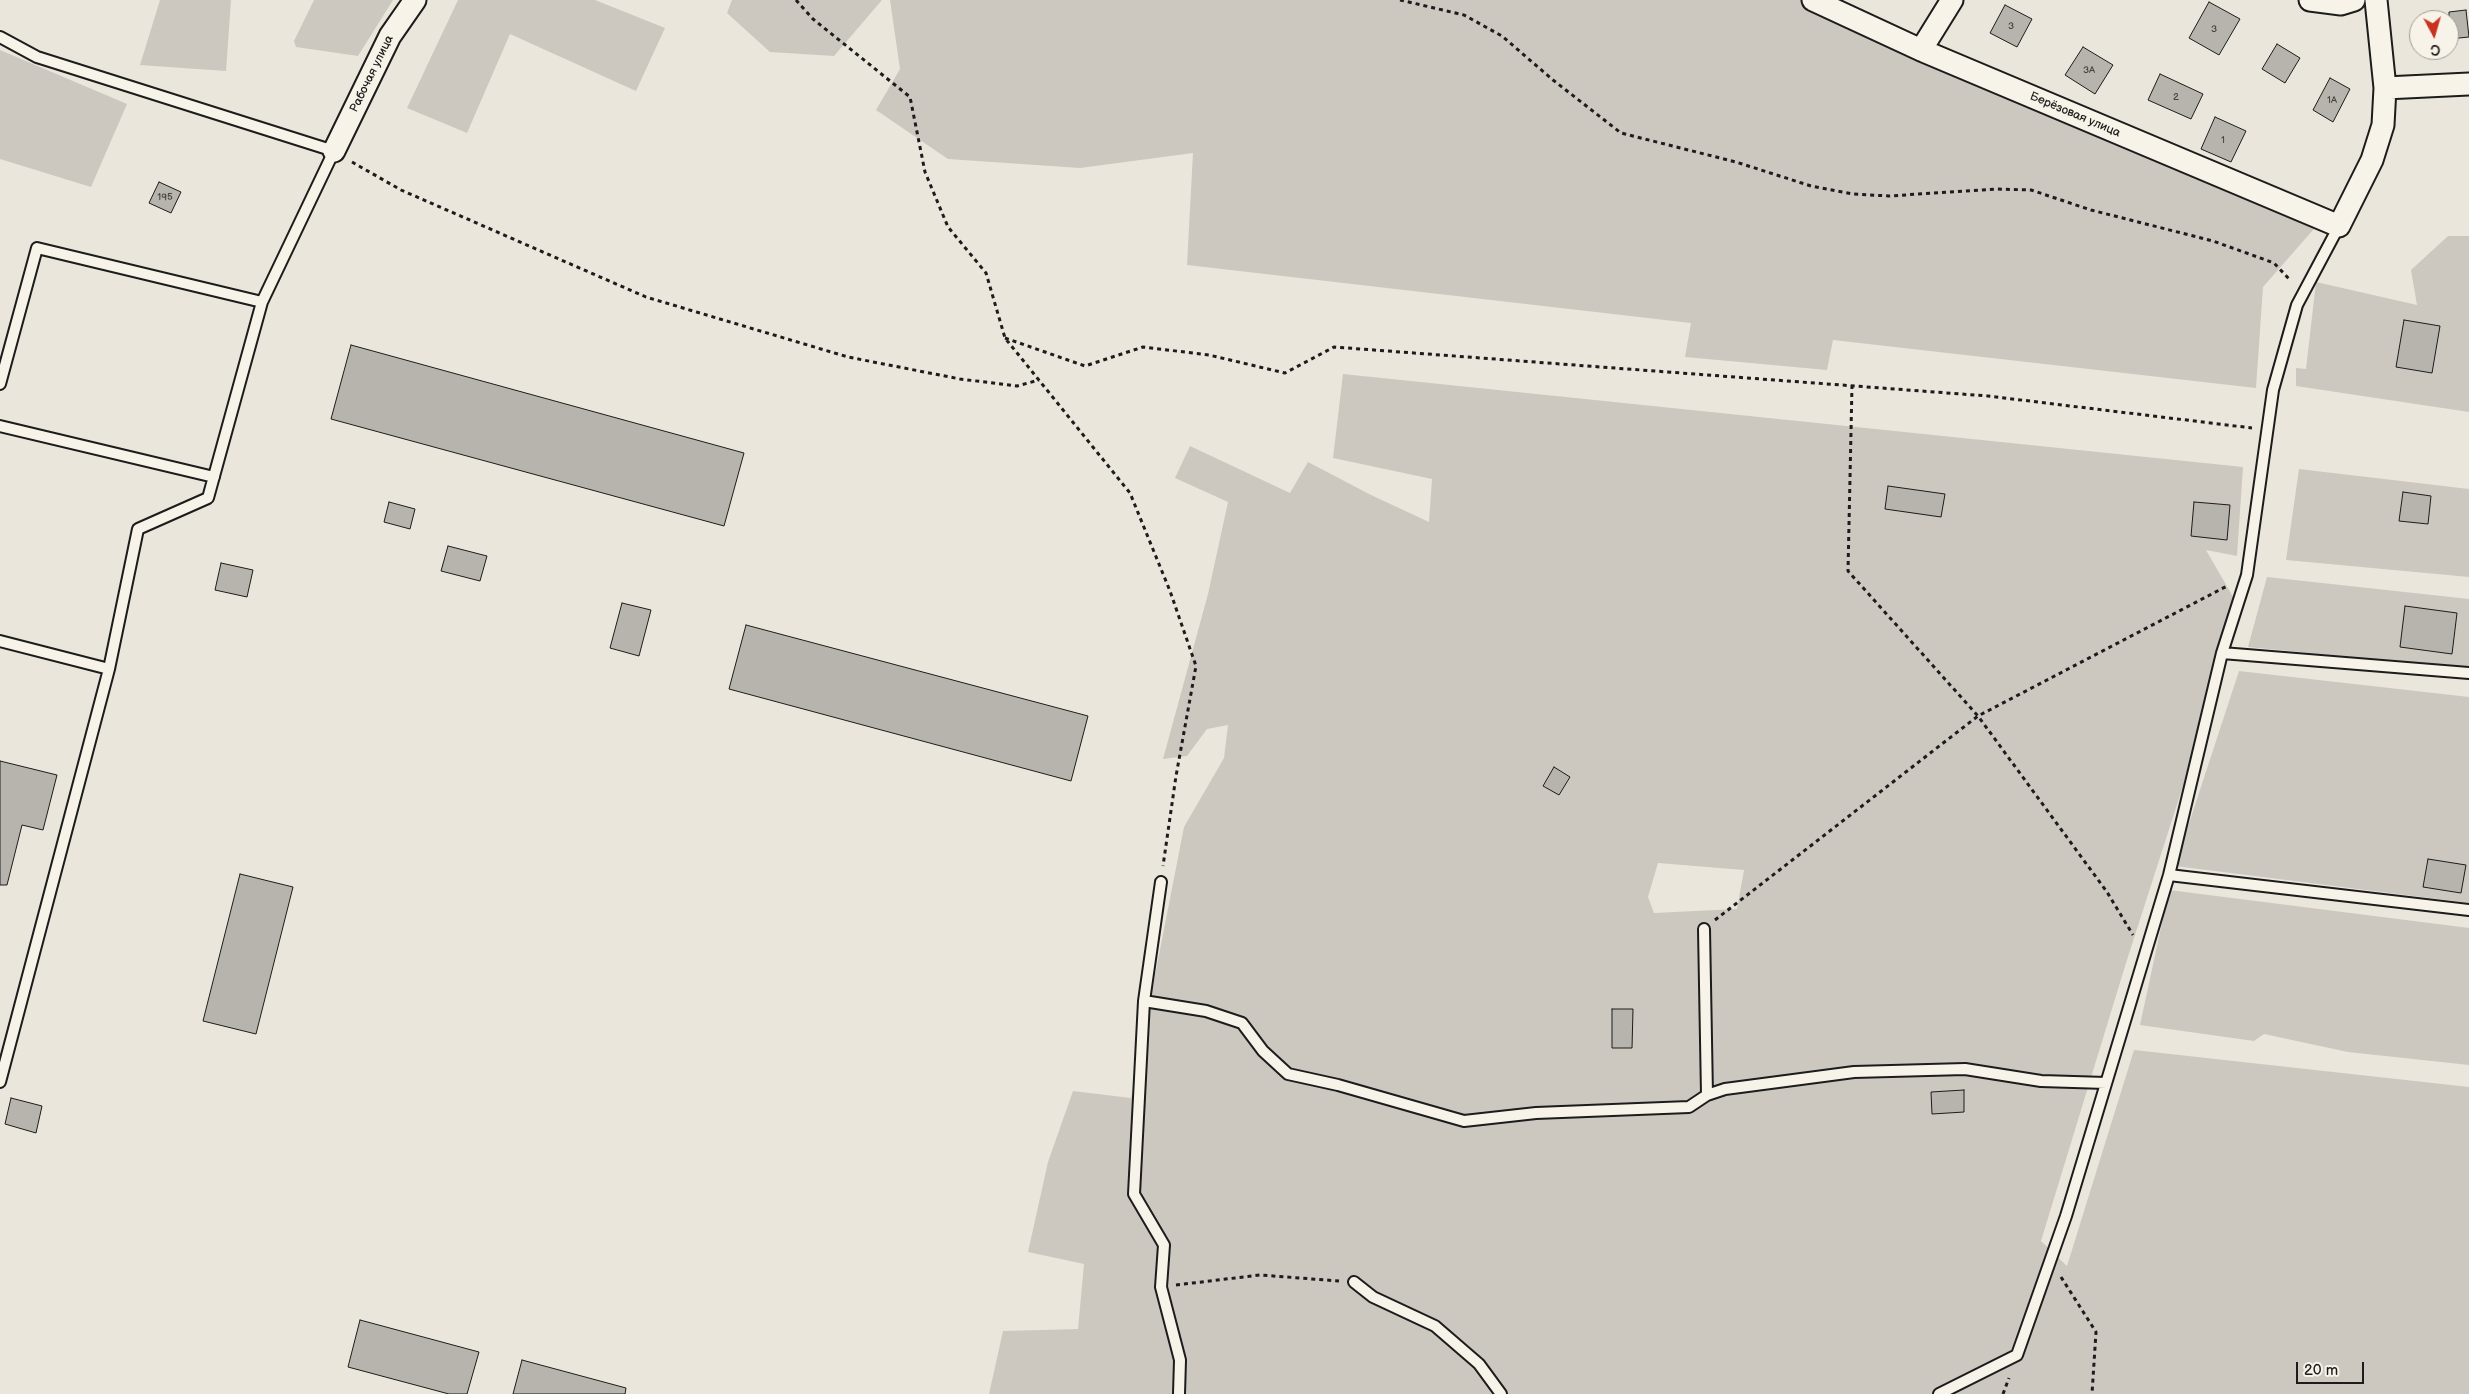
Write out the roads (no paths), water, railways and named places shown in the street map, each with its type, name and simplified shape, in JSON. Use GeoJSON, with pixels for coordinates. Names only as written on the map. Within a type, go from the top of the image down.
{"type":"FeatureCollection","features":[{"type":"Feature","properties":{"kind":"street","name":"Рабочая улица"},"geometry":{"type":"LineString","coordinates":[[334,151],[390,36],[415,0]]}},
{"type":"Feature","properties":{"kind":"street","name":"Берёзовая улица"},"geometry":{"type":"LineString","coordinates":[[1813,0],[1920,50],[2339,226]]}},
{"type":"Feature","properties":{"kind":"street"},"geometry":{"type":"LineString","coordinates":[[1920,50],[1952,0]]}},
{"type":"Feature","properties":{"kind":"street"},"geometry":{"type":"LineString","coordinates":[[2310,0],[2340,4],[2354,0]]}},
{"type":"Feature","properties":{"kind":"street"},"geometry":{"type":"LineString","coordinates":[[2339,226],[2372,160],[2383,125],[2385,88],[2376,0]]}},
{"type":"Feature","properties":{"kind":"street"},"geometry":{"type":"LineString","coordinates":[[2385,88],[2469,84]]}},
{"type":"Feature","properties":{"kind":"lane"},"geometry":{"type":"LineString","coordinates":[[0,38],[36,57],[334,151],[262,302],[208,498],[138,529],[109,669],[0,1082]]}},
{"type":"Feature","properties":{"kind":"lane"},"geometry":{"type":"LineString","coordinates":[[1939,1394],[2017,1355],[2066,1216],[2169,874],[2222,653],[2247,575],[2273,390],[2297,305],[2339,226]]}},
{"type":"Feature","properties":{"kind":"lane"},"geometry":{"type":"LineString","coordinates":[[0,384],[38,248],[262,302]]}},
{"type":"Feature","properties":{"kind":"lane"},"geometry":{"type":"LineString","coordinates":[[0,426],[214,477]]}},
{"type":"Feature","properties":{"kind":"lane"},"geometry":{"type":"LineString","coordinates":[[0,641],[109,669]]}},
{"type":"Feature","properties":{"kind":"lane"},"geometry":{"type":"LineString","coordinates":[[2222,653],[2469,672]]}},
{"type":"Feature","properties":{"kind":"lane"},"geometry":{"type":"LineString","coordinates":[[2169,874],[2469,910]]}},
{"type":"Feature","properties":{"kind":"lane"},"geometry":{"type":"LineString","coordinates":[[1161,882],[1144,1001],[1134,1194],[1164,1245],[1161,1287],[1180,1360],[1179,1394]]}},
{"type":"Feature","properties":{"kind":"lane"},"geometry":{"type":"LineString","coordinates":[[1704,929],[1708,1095]]}},
{"type":"Feature","properties":{"kind":"lane"},"geometry":{"type":"LineString","coordinates":[[1144,1001],[1206,1011],[1242,1023],[1263,1051],[1288,1074],[1338,1085],[1464,1121],[1536,1113],[1689,1107],[1708,1095],[1725,1089],[1854,1072],[1964,1070],[2042,1081],[2106,1083]]}},
{"type":"Feature","properties":{"kind":"lane"},"geometry":{"type":"LineString","coordinates":[[1354,1282],[1373,1297],[1434,1326],[1479,1364],[1501,1394]]}}]}
